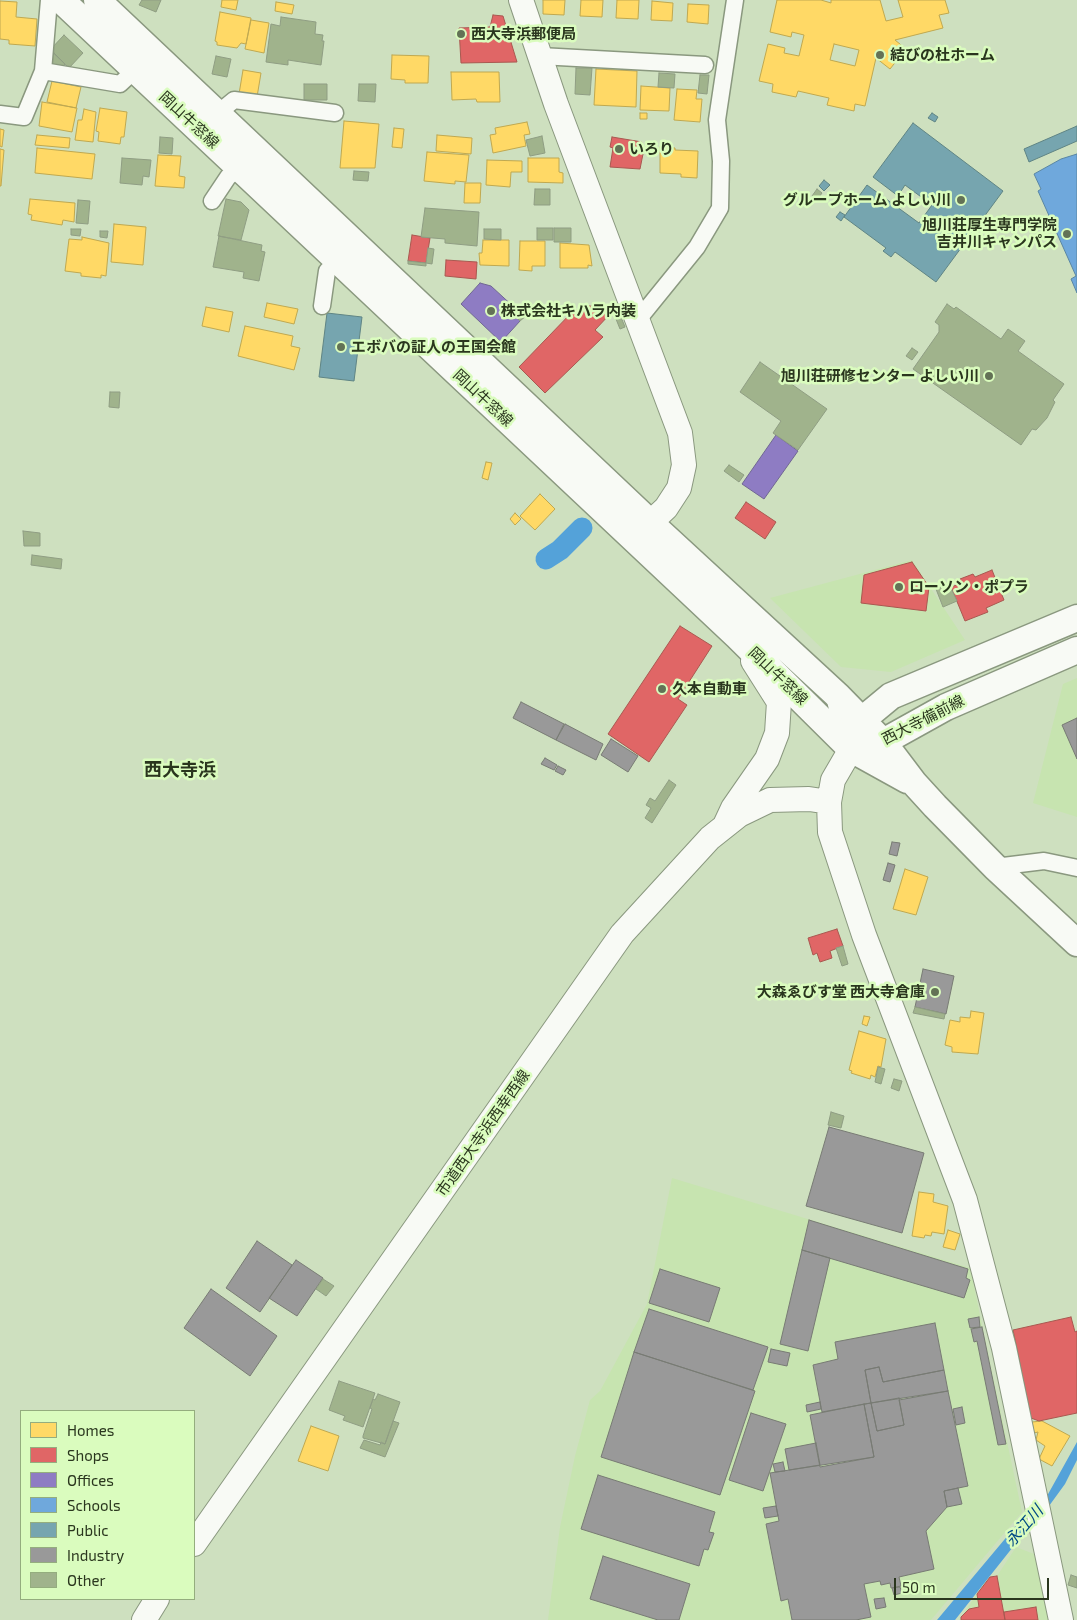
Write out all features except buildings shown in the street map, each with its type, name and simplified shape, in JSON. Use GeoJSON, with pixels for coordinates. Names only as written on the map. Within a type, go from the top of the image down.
{"type":"FeatureCollection","features":[{"type":"Feature","properties":{"kind":"main road","name":"岡山牛窓線"},"geometry":{"type":"LineString","coordinates":[[61,0],[338,261],[642,531],[838,696],[883,742],[914,783],[995,867],[1077,943]]}},
{"type":"Feature","properties":{"kind":"main road","name":"岡山牛窓線"},"geometry":{"type":"LineString","coordinates":[[96,0],[217,114],[642,531],[737,636],[851,749],[914,783]]}},
{"type":"Feature","properties":{"kind":"main road","name":"西大寺備前線"},"geometry":{"type":"LineString","coordinates":[[851,749],[862,720],[891,696],[1077,618]]}},
{"type":"Feature","properties":{"kind":"main road","name":"西大寺備前線"},"geometry":{"type":"LineString","coordinates":[[851,749],[883,742],[946,707],[1077,650]]}},
{"type":"Feature","properties":{"kind":"street"},"geometry":{"type":"LineString","coordinates":[[0,114],[24,117],[43,71],[49,0]]}},
{"type":"Feature","properties":{"kind":"street"},"geometry":{"type":"LineString","coordinates":[[521,0],[637,321],[680,433],[684,465],[679,488],[666,508],[642,531]]}},
{"type":"Feature","properties":{"kind":"street"},"geometry":{"type":"LineString","coordinates":[[637,321],[697,247],[720,208],[721,161],[716,120],[735,0]]}},
{"type":"Feature","properties":{"kind":"street"},"geometry":{"type":"LineString","coordinates":[[540,56],[705,65]]}},
{"type":"Feature","properties":{"kind":"street"},"geometry":{"type":"LineString","coordinates":[[43,71],[120,84],[135,70]]}},
{"type":"Feature","properties":{"kind":"street"},"geometry":{"type":"LineString","coordinates":[[217,114],[234,100],[336,113]]}},
{"type":"Feature","properties":{"kind":"street"},"geometry":{"type":"LineString","coordinates":[[212,201],[228,177],[239,168]]}},
{"type":"Feature","properties":{"kind":"street"},"geometry":{"type":"LineString","coordinates":[[322,306],[327,271],[338,261]]}},
{"type":"Feature","properties":{"kind":"street"},"geometry":{"type":"LineString","coordinates":[[726,825],[733,808],[767,759],[778,733],[779,702],[737,636]]}},
{"type":"Feature","properties":{"kind":"street"},"geometry":{"type":"LineString","coordinates":[[838,696],[851,749],[833,780],[829,802],[830,832],[864,935],[965,1200],[998,1322],[1061,1620]]}},
{"type":"Feature","properties":{"kind":"street","name":"市道西大寺浜西幸西線"},"geometry":{"type":"LineString","coordinates":[[195,1543],[622,934],[710,838],[726,825],[770,800],[809,799],[829,802]]}},
{"type":"Feature","properties":{"kind":"street"},"geometry":{"type":"LineString","coordinates":[[995,867],[1044,860],[1077,868]]}},
{"type":"Feature","properties":{"kind":"street"},"geometry":{"type":"LineString","coordinates":[[144,1620],[156,1600]]}},
{"type":"Feature","properties":{"kind":"shaded area"},"geometry":{"type":"Polygon","coordinates":[[[912,560],[965,640],[891,672],[841,667],[770,598],[912,560]]]}},
{"type":"Feature","properties":{"kind":"shaded area"},"geometry":{"type":"Polygon","coordinates":[[[1077,678],[1077,817],[1033,803],[1063,684],[1077,678]]]}},
{"type":"Feature","properties":{"kind":"shaded area"},"geometry":{"type":"Polygon","coordinates":[[[672,1178],[970,1268],[1022,1512],[931,1620],[548,1620],[560,1527],[575,1456],[590,1400],[600,1391],[647,1304],[672,1178]]]}},
{"type":"Feature","properties":{"kind":"shaded area"},"geometry":{"type":"Polygon","coordinates":[[[1016,1547],[1034,1554],[1049,1620],[959,1620],[977,1594],[997,1576],[1016,1547]]]}},
{"type":"Feature","properties":{"kind":"water","name":"永江川"},"geometry":{"type":"Polygon","coordinates":[[[1077,1442],[1077,1460],[1065,1484],[1049,1506],[1028,1528],[955,1620],[937,1620],[1025,1515],[1047,1496],[1077,1442]]]}},
{"type":"Feature","properties":{"kind":"waterway"},"geometry":{"type":"LineString","coordinates":[[546,559],[560,550],[582,528]]}},
{"type":"Feature","properties":{"kind":"place","name":"西大寺浜郵便局"},"geometry":{"type":"Point","coordinates":[461,34]}},
{"type":"Feature","properties":{"kind":"place","name":"結びの杜ホーム"},"geometry":{"type":"Point","coordinates":[880,55]}},
{"type":"Feature","properties":{"kind":"place","name":"いろり"},"geometry":{"type":"Point","coordinates":[619,149]}},
{"type":"Feature","properties":{"kind":"place","name":"グループホーム よしい川"},"geometry":{"type":"Point","coordinates":[961,200]}},
{"type":"Feature","properties":{"kind":"place","name":"旭川荘厚生専門学院 吉井川キャンパス"},"geometry":{"type":"Point","coordinates":[1067,234]}},
{"type":"Feature","properties":{"kind":"place","name":"株式会社キハラ内装"},"geometry":{"type":"Point","coordinates":[491,311]}},
{"type":"Feature","properties":{"kind":"place","name":"エボバの証人の王国会館"},"geometry":{"type":"Point","coordinates":[341,347]}},
{"type":"Feature","properties":{"kind":"place","name":"旭川荘研修センター よしい川"},"geometry":{"type":"Point","coordinates":[989,376]}},
{"type":"Feature","properties":{"kind":"place","name":"ローソン・ポプラ"},"geometry":{"type":"Point","coordinates":[899,587]}},
{"type":"Feature","properties":{"kind":"place","name":"久本自動車"},"geometry":{"type":"Point","coordinates":[662,689]}},
{"type":"Feature","properties":{"kind":"place","name":"大森ゑびす堂 西大寺倉庫"},"geometry":{"type":"Point","coordinates":[935,992]}},
{"type":"Feature","properties":{"kind":"district","name":"西大寺浜"},"geometry":{"type":"Point","coordinates":[180,770]}}]}
